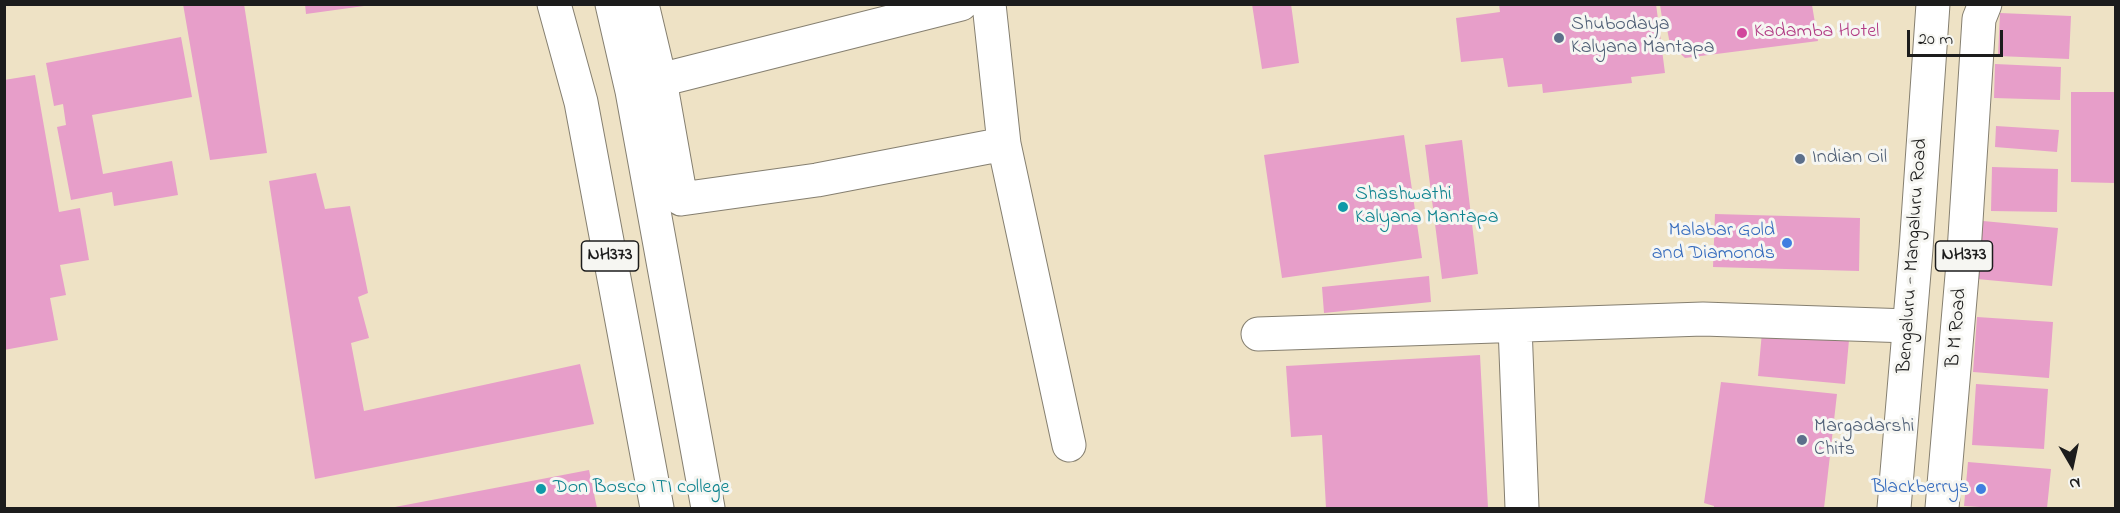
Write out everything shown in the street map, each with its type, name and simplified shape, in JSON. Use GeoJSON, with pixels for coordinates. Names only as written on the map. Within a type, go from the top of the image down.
{"type":"FeatureCollection","features":[{"type":"Feature","properties":{"kind":"main road","name":"NH373"},"geometry":{"type":"LineString","coordinates":[[554,4],[580,102],[657,508]]}},
{"type":"Feature","properties":{"kind":"main road","name":"NH373"},"geometry":{"type":"LineString","coordinates":[[612,4],[632,91],[708,508]]}},
{"type":"Feature","properties":{"kind":"main road"},"geometry":{"type":"LineString","coordinates":[[642,4],[660,80],[681,199],[817,180],[1004,144]]}},
{"type":"Feature","properties":{"kind":"main road"},"geometry":{"type":"LineString","coordinates":[[660,80],[961,4]]}},
{"type":"Feature","properties":{"kind":"main road"},"geometry":{"type":"LineString","coordinates":[[990,4],[1004,144],[1069,445]]}},
{"type":"Feature","properties":{"kind":"main road","name":"Bengaluru - Mangaluru Road"},"geometry":{"type":"LineString","coordinates":[[1894,508],[1933,4]]}},
{"type":"Feature","properties":{"kind":"main road","name":"B M Road"},"geometry":{"type":"LineString","coordinates":[[1942,508],[1979,19],[1985,4]]}},
{"type":"Feature","properties":{"kind":"main road"},"geometry":{"type":"LineString","coordinates":[[1925,104],[1974,107]]}},
{"type":"Feature","properties":{"kind":"main road"},"geometry":{"type":"LineString","coordinates":[[1258,334],[1703,319],[1909,326]]}},
{"type":"Feature","properties":{"kind":"main road"},"geometry":{"type":"LineString","coordinates":[[1515,326],[1522,508]]}},
{"type":"Feature","properties":{"kind":"building"},"geometry":{"type":"Polygon","coordinates":[[[183,4],[244,4],[267,153],[210,160],[183,4]]]}},
{"type":"Feature","properties":{"kind":"building"},"geometry":{"type":"Polygon","coordinates":[[[305,4],[364,4],[364,6],[306,14],[305,4]]]}},
{"type":"Feature","properties":{"kind":"building"},"geometry":{"type":"Polygon","coordinates":[[[1252,4],[1291,4],[1299,63],[1262,69],[1252,4]]]}},
{"type":"Feature","properties":{"kind":"building","name":"Shubodaya Kalyana Mantapa"},"geometry":{"type":"Polygon","coordinates":[[[1499,4],[1656,4],[1665,73],[1631,77],[1632,83],[1543,93],[1542,84],[1508,87],[1503,58],[1461,62],[1456,18],[1500,12],[1499,4]]]}},
{"type":"Feature","properties":{"kind":"building","name":"Kadamba Hotel"},"geometry":{"type":"Polygon","coordinates":[[[1660,5],[1812,5],[1818,41],[1685,58],[1670,44],[1666,24],[1663,24],[1660,5]]]}},
{"type":"Feature","properties":{"kind":"building"},"geometry":{"type":"Polygon","coordinates":[[[2000,13],[2071,16],[2069,59],[1998,56],[2000,13]]]}},
{"type":"Feature","properties":{"kind":"building"},"geometry":{"type":"Polygon","coordinates":[[[181,37],[192,97],[92,115],[103,174],[172,161],[178,195],[114,206],[112,192],[71,200],[57,127],[66,125],[63,104],[54,106],[46,63],[181,37]]]}},
{"type":"Feature","properties":{"kind":"building"},"geometry":{"type":"Polygon","coordinates":[[[1995,64],[2061,67],[2060,100],[1994,98],[1995,64]]]}},
{"type":"Feature","properties":{"kind":"building"},"geometry":{"type":"Polygon","coordinates":[[[35,75],[59,212],[80,208],[89,260],[60,265],[66,295],[50,298],[58,340],[4,350],[4,80],[35,75]]]}},
{"type":"Feature","properties":{"kind":"building"},"geometry":{"type":"Polygon","coordinates":[[[2071,92],[2116,92],[2116,183],[2071,182],[2071,92]]]}},
{"type":"Feature","properties":{"kind":"building"},"geometry":{"type":"Polygon","coordinates":[[[1996,126],[2059,130],[2057,152],[1995,147],[1996,126]]]}},
{"type":"Feature","properties":{"kind":"building","name":"Shashwathi Kalyana Mantapa"},"geometry":{"type":"Polygon","coordinates":[[[1404,135],[1422,258],[1282,278],[1264,155],[1404,135]]]}},
{"type":"Feature","properties":{"kind":"building"},"geometry":{"type":"Polygon","coordinates":[[[1462,140],[1478,274],[1442,279],[1425,145],[1462,140]]]}},
{"type":"Feature","properties":{"kind":"building"},"geometry":{"type":"Polygon","coordinates":[[[1992,167],[2058,169],[2057,212],[1991,211],[1992,167]]]}},
{"type":"Feature","properties":{"kind":"building"},"geometry":{"type":"Polygon","coordinates":[[[316,173],[325,209],[350,206],[368,293],[358,297],[369,338],[351,343],[364,411],[580,364],[594,424],[315,479],[269,181],[316,173]]]}},
{"type":"Feature","properties":{"kind":"building","name":"Malabar Gold and Diamonds"},"geometry":{"type":"Polygon","coordinates":[[[1715,214],[1860,218],[1859,271],[1713,267],[1715,214]]]}},
{"type":"Feature","properties":{"kind":"building"},"geometry":{"type":"Polygon","coordinates":[[[1983,221],[2058,228],[2052,286],[1977,279],[1983,221]]]}},
{"type":"Feature","properties":{"kind":"building"},"geometry":{"type":"Polygon","coordinates":[[[1429,276],[1431,302],[1324,313],[1322,287],[1429,276]]]}},
{"type":"Feature","properties":{"kind":"building"},"geometry":{"type":"Polygon","coordinates":[[[1977,317],[2053,322],[2049,378],[1973,372],[1977,317]]]}},
{"type":"Feature","properties":{"kind":"building"},"geometry":{"type":"Polygon","coordinates":[[[1762,332],[1849,340],[1845,384],[1758,376],[1762,332]]]}},
{"type":"Feature","properties":{"kind":"building"},"geometry":{"type":"Polygon","coordinates":[[[1480,355],[1488,508],[1326,508],[1322,435],[1291,437],[1286,366],[1480,355]]]}},
{"type":"Feature","properties":{"kind":"building"},"geometry":{"type":"Polygon","coordinates":[[[1721,382],[1837,394],[1824,508],[1714,508],[1704,503],[1721,382]]]}},
{"type":"Feature","properties":{"kind":"building"},"geometry":{"type":"Polygon","coordinates":[[[1976,384],[2048,389],[2044,449],[1972,445],[1976,384]]]}},
{"type":"Feature","properties":{"kind":"building"},"geometry":{"type":"Polygon","coordinates":[[[1968,462],[2051,469],[2047,508],[1964,506],[1968,462]]]}},
{"type":"Feature","properties":{"kind":"building","name":"Don Bosco ITI college"},"geometry":{"type":"Polygon","coordinates":[[[589,470],[597,508],[395,508],[395,507],[589,470]]]}},
{"type":"Feature","properties":{"kind":"place","name":"Kadamba Hotel"},"geometry":{"type":"Point","coordinates":[1742,33]}},
{"type":"Feature","properties":{"kind":"place","name":"Shubodaya Kalyana Mantapa"},"geometry":{"type":"Point","coordinates":[1559,38]}},
{"type":"Feature","properties":{"kind":"place","name":"Indian Oil"},"geometry":{"type":"Point","coordinates":[1800,159]}},
{"type":"Feature","properties":{"kind":"place","name":"Shashwathi Kalyana Mantapa"},"geometry":{"type":"Point","coordinates":[1343,207]}},
{"type":"Feature","properties":{"kind":"place","name":"Malabar Gold and Diamonds"},"geometry":{"type":"Point","coordinates":[1787,243]}},
{"type":"Feature","properties":{"kind":"place","name":"Margadarshi Chits"},"geometry":{"type":"Point","coordinates":[1802,440]}},
{"type":"Feature","properties":{"kind":"place","name":"Don Bosco ITI college"},"geometry":{"type":"Point","coordinates":[541,489]}},
{"type":"Feature","properties":{"kind":"place","name":"Blackberrys"},"geometry":{"type":"Point","coordinates":[1981,489]}}]}
